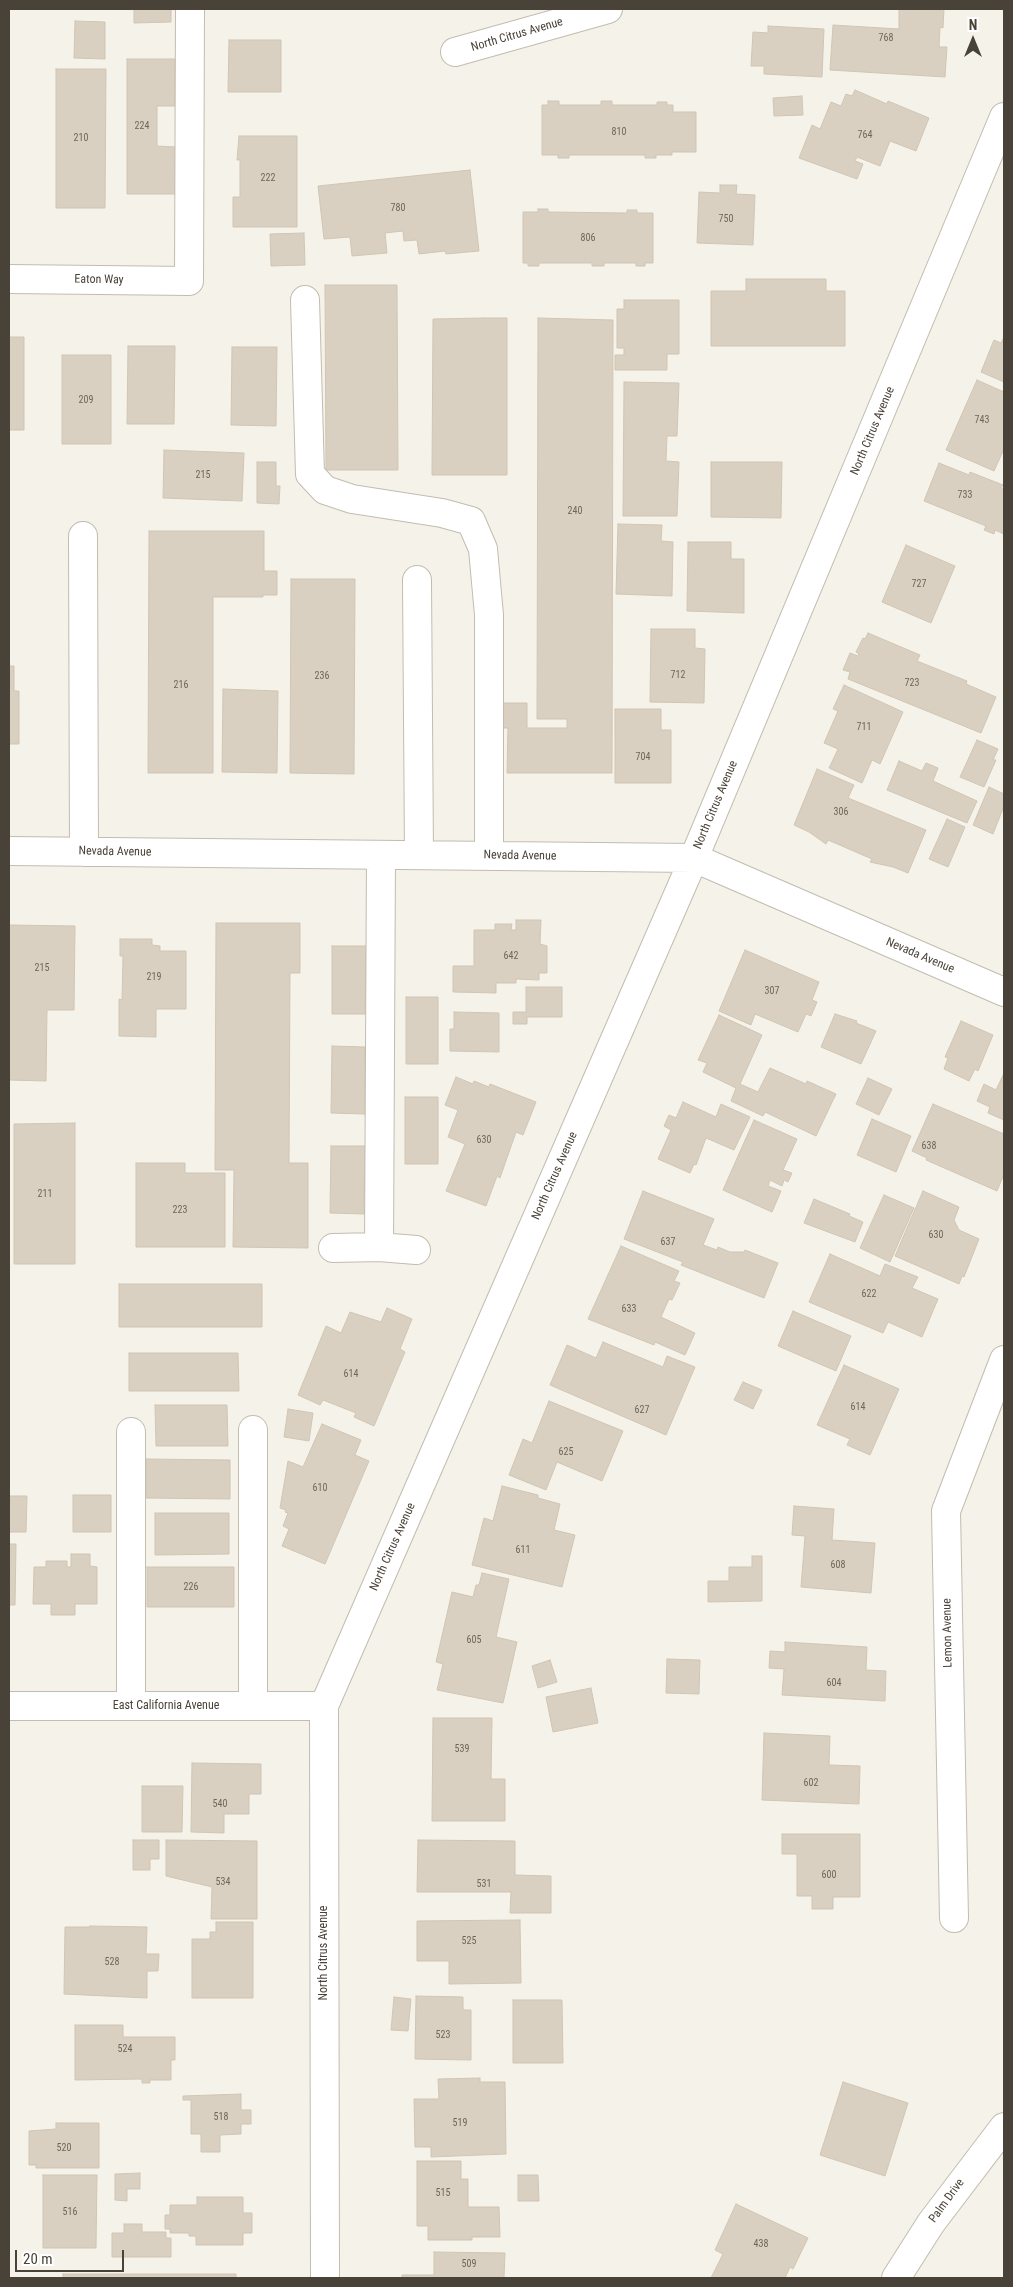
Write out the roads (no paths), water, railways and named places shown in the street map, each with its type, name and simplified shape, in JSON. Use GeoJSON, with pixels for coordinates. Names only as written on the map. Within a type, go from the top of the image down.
{"type":"FeatureCollection","features":[{"type":"Feature","properties":{"kind":"street","name":"Eaton Way"},"geometry":{"type":"LineString","coordinates":[[9,279],[189,281],[190,9]]}},
{"type":"Feature","properties":{"kind":"street","name":"North Citrus Avenue"},"geometry":{"type":"LineString","coordinates":[[455,52],[608,9]]}},
{"type":"Feature","properties":{"kind":"street","name":"North Citrus Avenue"},"geometry":{"type":"LineString","coordinates":[[324,2278],[324,1706],[694,858],[1004,118]]}},
{"type":"Feature","properties":{"kind":"street"},"geometry":{"type":"LineString","coordinates":[[305,300],[310,474],[324,490],[352,499],[442,513],[471,521],[483,549],[489,615],[489,856]]}},
{"type":"Feature","properties":{"kind":"street"},"geometry":{"type":"LineString","coordinates":[[83,536],[84,852]]}},
{"type":"Feature","properties":{"kind":"street"},"geometry":{"type":"LineString","coordinates":[[417,580],[419,855]]}},
{"type":"Feature","properties":{"kind":"street","name":"Nevada Avenue"},"geometry":{"type":"LineString","coordinates":[[9,851],[694,858],[1004,992]]}},
{"type":"Feature","properties":{"kind":"street"},"geometry":{"type":"LineString","coordinates":[[379,1247],[381,854]]}},
{"type":"Feature","properties":{"kind":"street"},"geometry":{"type":"LineString","coordinates":[[333,1248],[379,1247],[416,1250]]}},
{"type":"Feature","properties":{"kind":"street","name":"Lemon Avenue"},"geometry":{"type":"LineString","coordinates":[[954,1918],[946,1511],[1004,1360]]}},
{"type":"Feature","properties":{"kind":"street"},"geometry":{"type":"LineString","coordinates":[[253,1430],[253,1706]]}},
{"type":"Feature","properties":{"kind":"street"},"geometry":{"type":"LineString","coordinates":[[131,1432],[131,1706]]}},
{"type":"Feature","properties":{"kind":"street","name":"East California Avenue"},"geometry":{"type":"LineString","coordinates":[[9,1706],[324,1706]]}},
{"type":"Feature","properties":{"kind":"street","name":"Palm Drive"},"geometry":{"type":"LineString","coordinates":[[896,2278],[931,2223],[1004,2127]]}}]}
